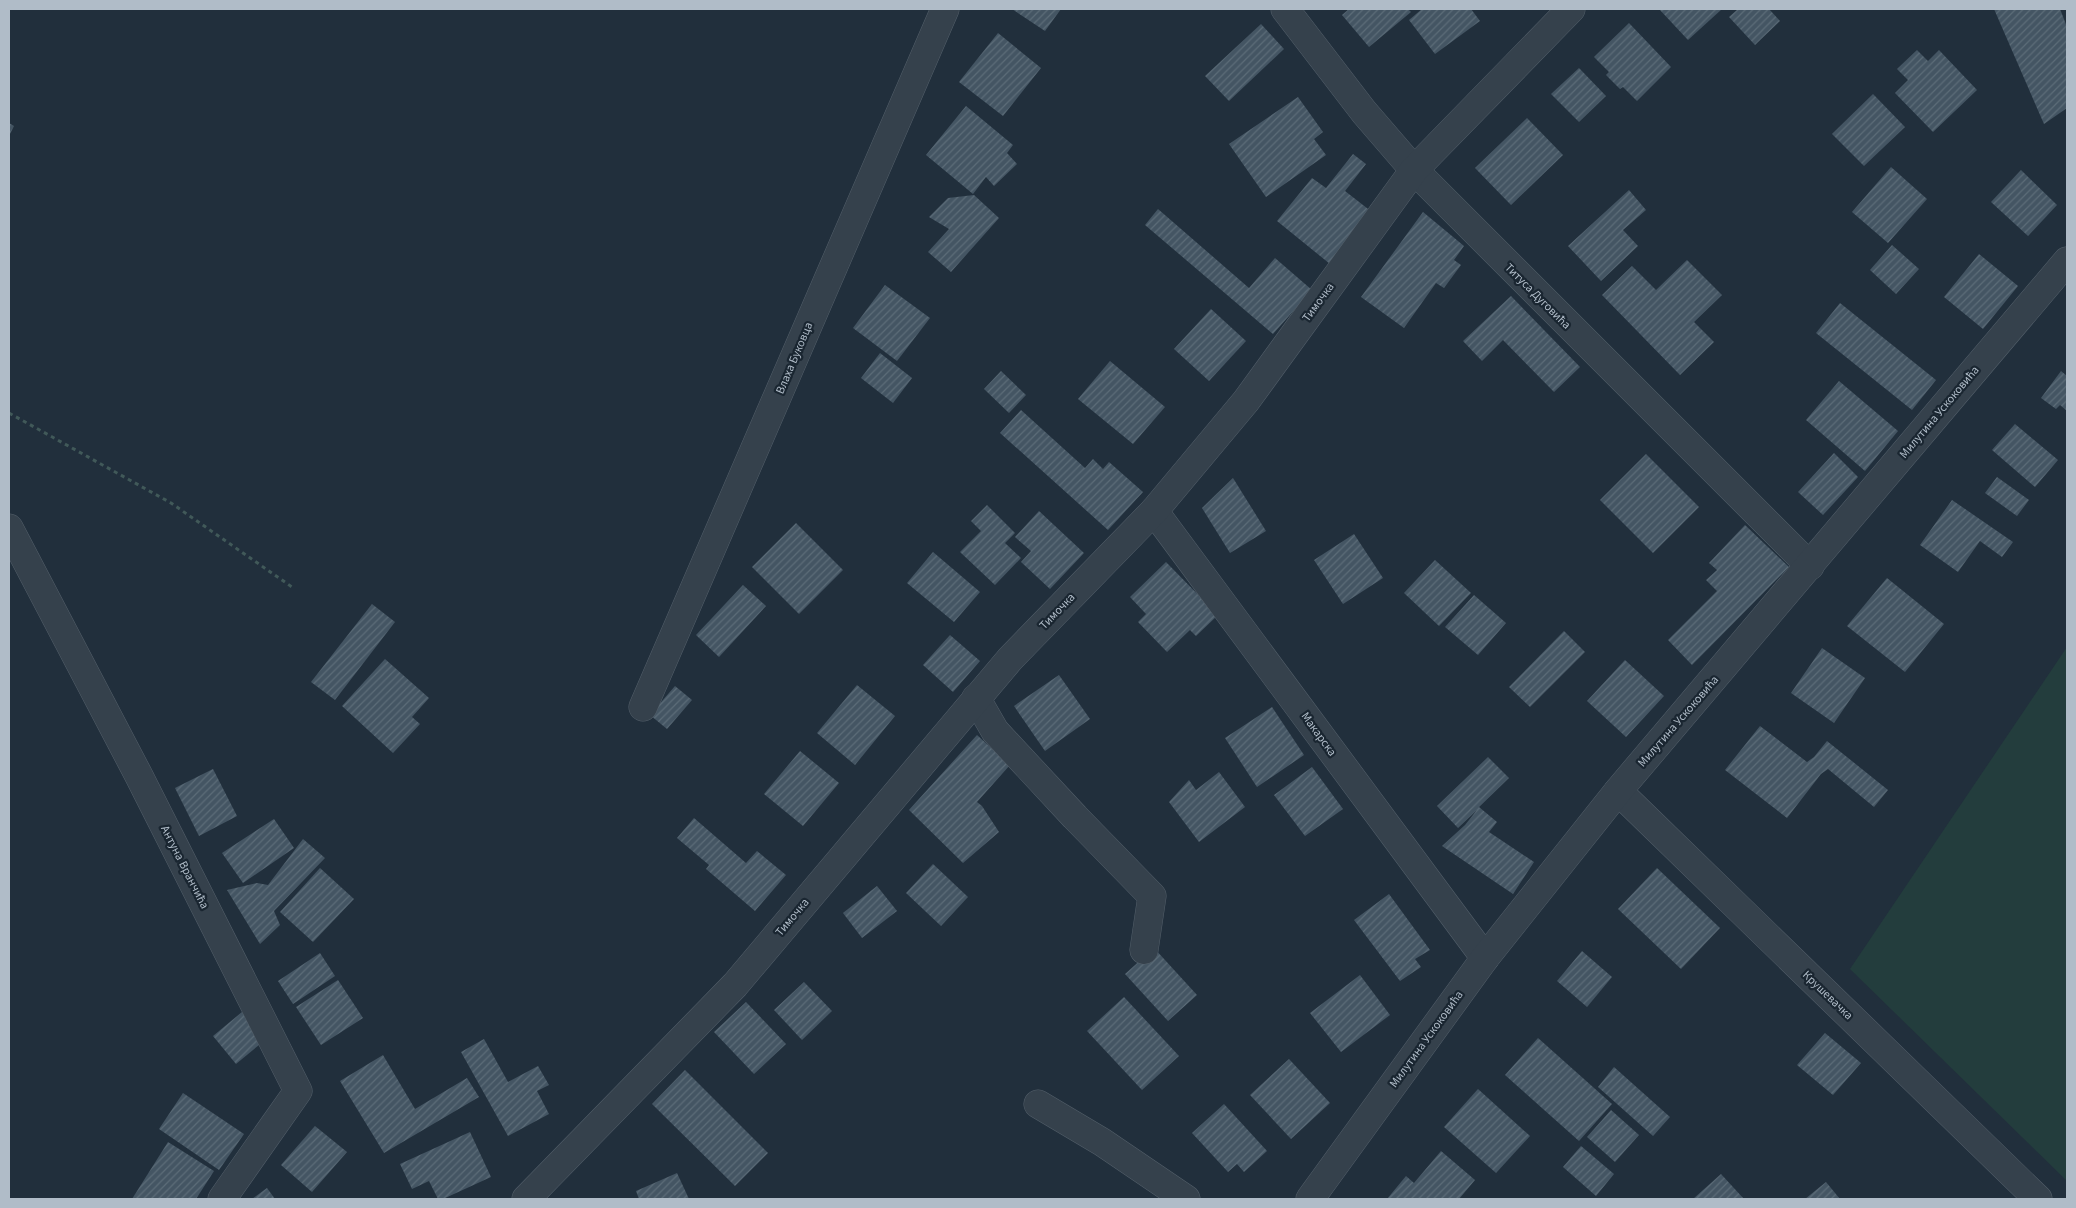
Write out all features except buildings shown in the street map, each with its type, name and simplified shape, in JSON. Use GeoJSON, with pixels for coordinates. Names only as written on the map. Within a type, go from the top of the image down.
{"type":"FeatureCollection","features":[{"type":"Feature","properties":{"kind":"street","name":"Влаха Буковца"},"geometry":{"type":"LineString","coordinates":[[643,707],[945,9]]}},
{"type":"Feature","properties":{"kind":"street","name":"Титуса Дуговића"},"geometry":{"type":"LineString","coordinates":[[1284,9],[1364,112],[1414,170],[1810,566]]}},
{"type":"Feature","properties":{"kind":"street","name":"Тимочка"},"geometry":{"type":"LineString","coordinates":[[526,1199],[735,985],[1010,659],[1154,510],[1246,402],[1414,170],[1571,9]]}},
{"type":"Feature","properties":{"kind":"street","name":"Милутина Ускоковића"},"geometry":{"type":"LineString","coordinates":[[1310,1199],[1485,958],[1618,791],[2067,261]]}},
{"type":"Feature","properties":{"kind":"street","name":"Макарска"},"geometry":{"type":"LineString","coordinates":[[1154,510],[1485,958]]}},
{"type":"Feature","properties":{"kind":"street","name":"Антуна Вранчића"},"geometry":{"type":"LineString","coordinates":[[9,528],[144,784],[298,1091],[222,1199]]}},
{"type":"Feature","properties":{"kind":"street"},"geometry":{"type":"LineString","coordinates":[[976,698],[995,731],[1074,817],[1152,896],[1144,950]]}},
{"type":"Feature","properties":{"kind":"street","name":"Крушевачка"},"geometry":{"type":"LineString","coordinates":[[1618,791],[2038,1199]]}},
{"type":"Feature","properties":{"kind":"street"},"geometry":{"type":"LineString","coordinates":[[1038,1104],[1102,1142],[1186,1199]]}},
{"type":"Feature","properties":{"kind":"path"},"geometry":{"type":"LineString","coordinates":[[9,413],[171,503],[292,587]]}},
{"type":"Feature","properties":{"kind":"green space"},"geometry":{"type":"Polygon","coordinates":[[[2067,647],[2067,1181],[1850,969],[2067,647]]]}}]}
